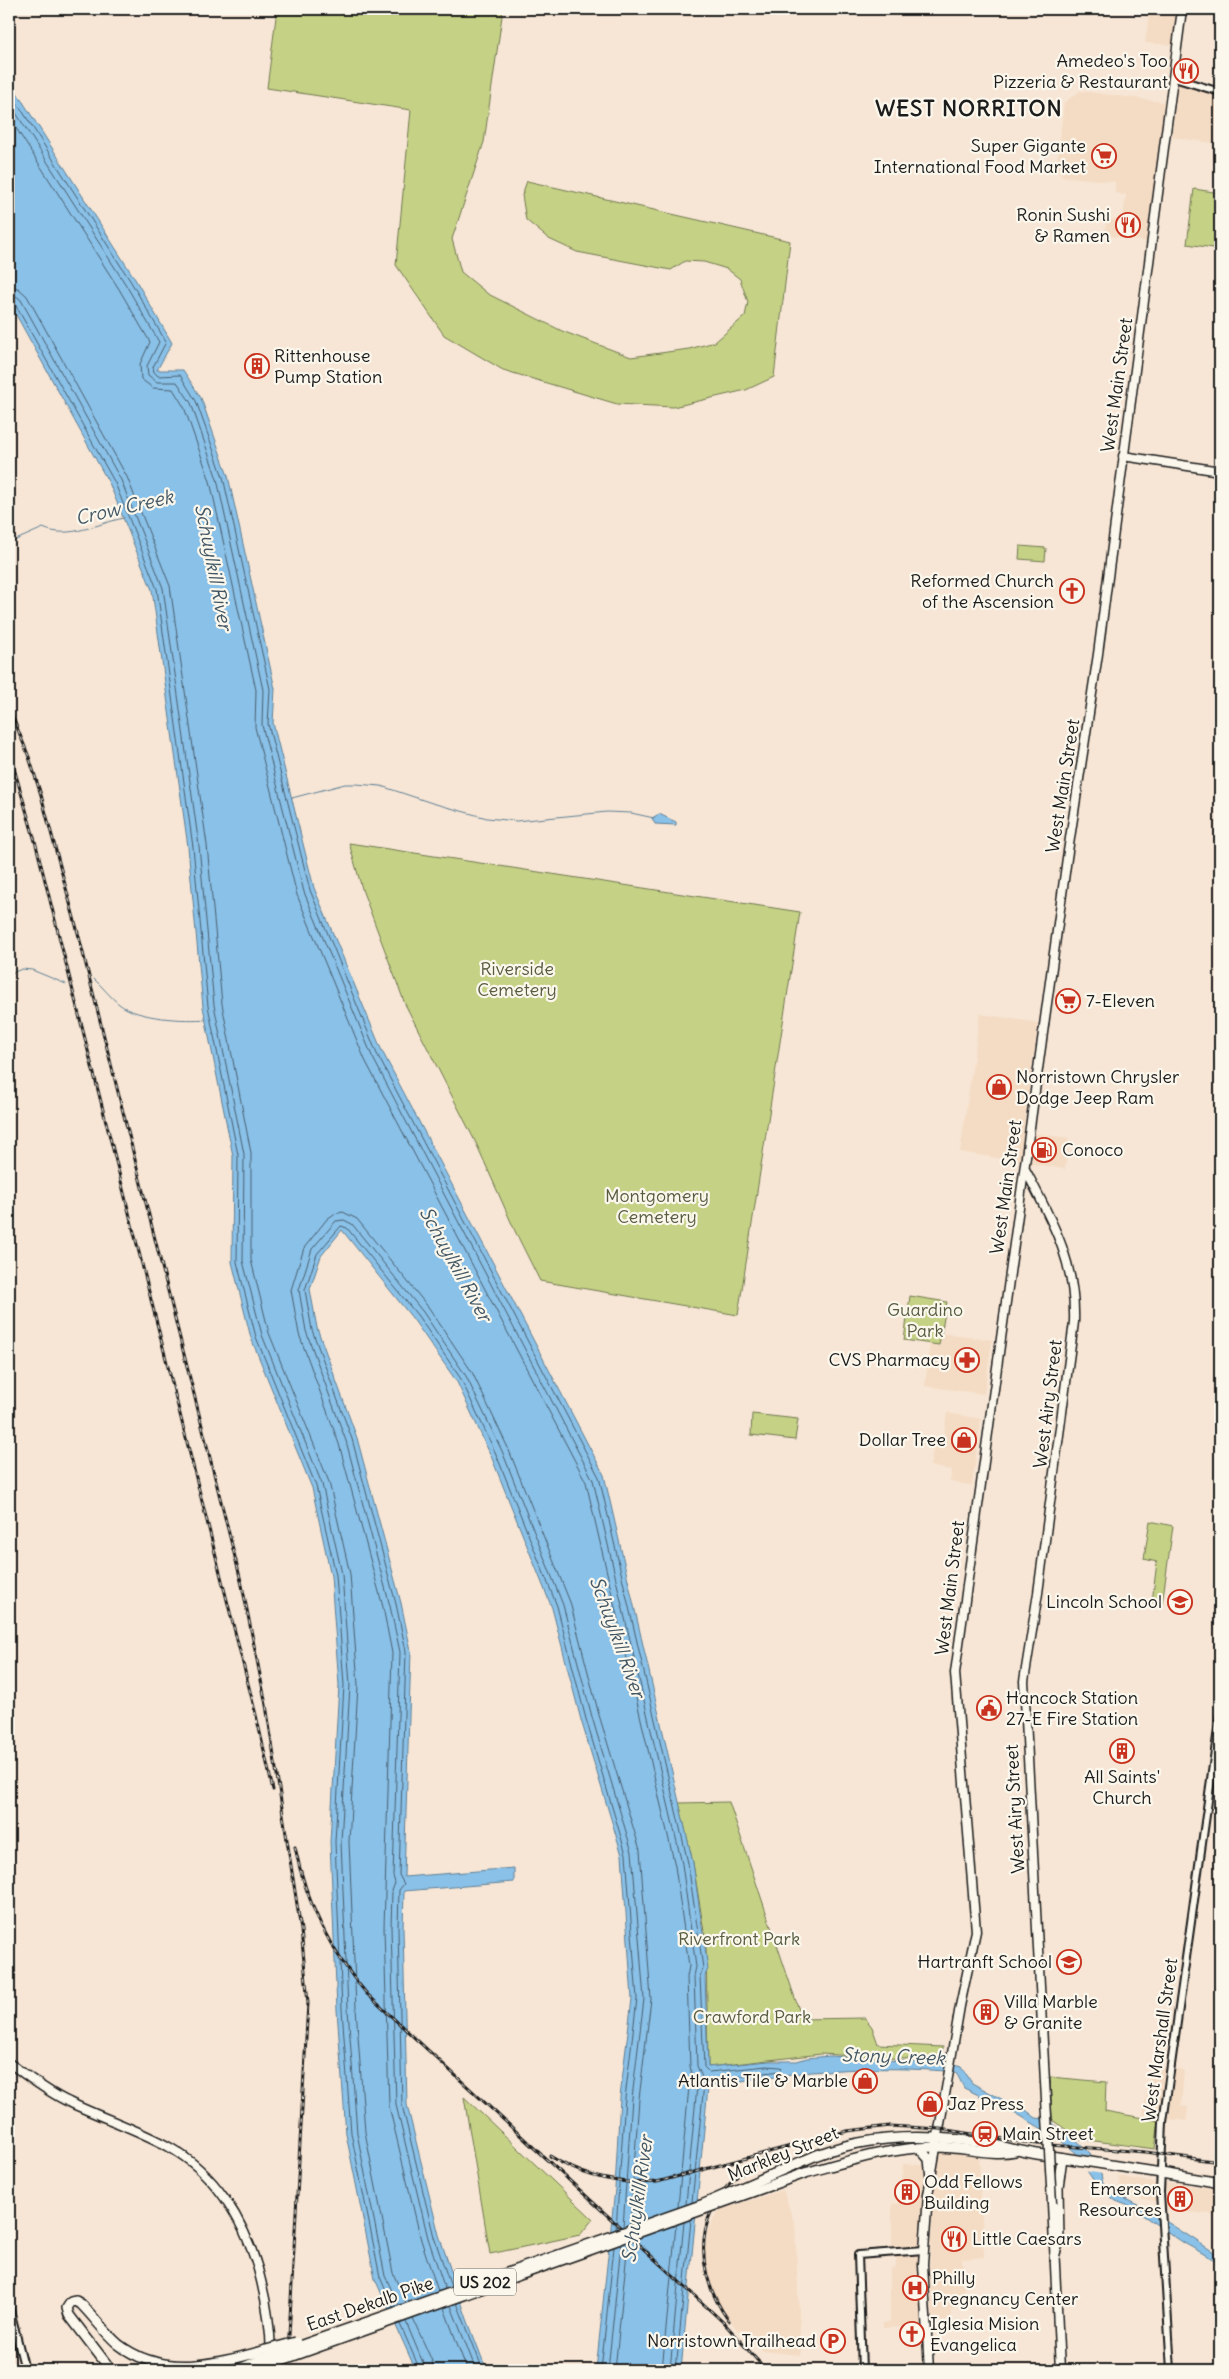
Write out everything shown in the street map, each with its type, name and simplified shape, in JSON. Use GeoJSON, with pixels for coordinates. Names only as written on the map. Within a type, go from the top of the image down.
{"type":"FeatureCollection","features":[{"type":"Feature","properties":{"kind":"highway","name":"Markley Street"},"geometry":{"type":"LineString","coordinates":[[656,2225],[837,2147],[880,2138],[995,2145],[1015,2151],[1160,2172],[1220,2183]]}},
{"type":"Feature","properties":{"kind":"highway","name":"Markley Street"},"geometry":{"type":"LineString","coordinates":[[656,2225],[806,2173],[879,2152],[919,2148],[937,2142]]}},
{"type":"Feature","properties":{"kind":"highway"},"geometry":{"type":"LineString","coordinates":[[919,2148],[929,2159],[931,2178]]}},
{"type":"Feature","properties":{"kind":"highway"},"geometry":{"type":"LineString","coordinates":[[1054,2257],[1059,2241],[1058,2187],[1062,2158]]}},
{"type":"Feature","properties":{"kind":"highway","name":"East Dekalb Pike"},"geometry":{"type":"LineString","coordinates":[[237,2370],[656,2225]]}},
{"type":"Feature","properties":{"kind":"highway","name":"East Dekalb Pike"},"geometry":{"type":"LineString","coordinates":[[253,2370],[305,2339],[314,2341],[656,2225]]}},
{"type":"Feature","properties":{"kind":"highway"},"geometry":{"type":"LineString","coordinates":[[111,2370],[68,2313],[67,2308],[71,2302],[76,2301],[81,2304],[106,2332],[125,2349],[141,2358],[159,2364],[187,2368],[266,2361]]}},
{"type":"Feature","properties":{"kind":"main road","name":"West Main Street"},"geometry":{"type":"LineString","coordinates":[[929,2370],[924,2250],[931,2178],[960,2006],[976,1931],[955,1673],[1066,858],[1098,654],[1182,9]]}},
{"type":"Feature","properties":{"kind":"main road"},"geometry":{"type":"LineString","coordinates":[[1123,456],[1220,470]]}},
{"type":"Feature","properties":{"kind":"main road","name":"West Airy Street"},"geometry":{"type":"LineString","coordinates":[[1025,1169],[1062,1244],[1072,1277],[1075,1299],[1074,1322],[1056,1467],[1024,1682],[1060,2370]]}},
{"type":"Feature","properties":{"kind":"main road"},"geometry":{"type":"LineString","coordinates":[[9,2063],[38,2084],[68,2102],[169,2147],[196,2166],[218,2188],[240,2223],[260,2277],[268,2319],[266,2361]]}},
{"type":"Feature","properties":{"kind":"street"},"geometry":{"type":"LineString","coordinates":[[1174,78],[1220,92]]}},
{"type":"Feature","properties":{"kind":"street","name":"West Marshall Street"},"geometry":{"type":"LineString","coordinates":[[1171,2370],[1160,2172],[1168,2083],[1220,1715]]}},
{"type":"Feature","properties":{"kind":"street"},"geometry":{"type":"LineString","coordinates":[[862,2370],[858,2255],[924,2250]]}},
{"type":"Feature","properties":{"kind":"street"},"geometry":{"type":"LineString","coordinates":[[9,2306],[25,2370]]}},
{"type":"Feature","properties":{"kind":"shaded area"},"geometry":{"type":"Polygon","coordinates":[[[1150,9],[1175,9],[1176,20],[1173,45],[1145,43],[1150,9]]]}},
{"type":"Feature","properties":{"kind":"shaded area"},"geometry":{"type":"Polygon","coordinates":[[[1178,82],[1219,93],[1213,143],[1172,137],[1178,82]]]}},
{"type":"Feature","properties":{"kind":"shaded area"},"geometry":{"type":"Polygon","coordinates":[[[1080,91],[1164,102],[1148,242],[1105,235],[1106,221],[1123,218],[1126,195],[1115,193],[1115,182],[1062,176],[1057,165],[1064,103],[1080,91]]]}},
{"type":"Feature","properties":{"kind":"shaded area"},"geometry":{"type":"Polygon","coordinates":[[[980,1014],[1038,1023],[1023,1132],[1069,1138],[1065,1169],[960,1152],[980,1014]]]}},
{"type":"Feature","properties":{"kind":"shaded area"},"geometry":{"type":"Polygon","coordinates":[[[941,1333],[992,1340],[984,1394],[925,1386],[930,1344],[939,1345],[941,1333]]]}},
{"type":"Feature","properties":{"kind":"shaded area"},"geometry":{"type":"Polygon","coordinates":[[[947,1413],[981,1419],[972,1485],[950,1482],[952,1470],[930,1466],[934,1445],[938,1442],[943,1442],[947,1413]]]}},
{"type":"Feature","properties":{"kind":"shaded area"},"geometry":{"type":"Polygon","coordinates":[[[1152,2066],[1165,2068],[1158,2117],[1143,2115],[1152,2066]]]}},
{"type":"Feature","properties":{"kind":"shaded area"},"geometry":{"type":"Polygon","coordinates":[[[1176,2069],[1184,2070],[1181,2106],[1188,2107],[1186,2121],[1169,2119],[1176,2069]]]}},
{"type":"Feature","properties":{"kind":"shaded area"},"geometry":{"type":"Polygon","coordinates":[[[940,2151],[979,2156],[984,2257],[962,2259],[965,2297],[952,2298],[954,2309],[950,2309],[952,2321],[933,2322],[930,2266],[933,2192],[940,2151]]]}},
{"type":"Feature","properties":{"kind":"shaded area"},"geometry":{"type":"Polygon","coordinates":[[[903,2164],[926,2165],[920,2238],[920,2326],[883,2328],[883,2323],[890,2322],[890,2269],[894,2268],[896,2264],[897,2250],[892,2249],[892,2204],[901,2203],[901,2198],[895,2199],[895,2190],[902,2189],[903,2164]]]}},
{"type":"Feature","properties":{"kind":"shaded area"},"geometry":{"type":"Polygon","coordinates":[[[1118,2176],[1155,2183],[1156,2201],[1123,2195],[1118,2176]]]}},
{"type":"Feature","properties":{"kind":"shaded area"},"geometry":{"type":"Polygon","coordinates":[[[1165,2182],[1220,2189],[1220,2215],[1166,2210],[1165,2182]]]}},
{"type":"Feature","properties":{"kind":"shaded area"},"geometry":{"type":"Polygon","coordinates":[[[783,2190],[795,2225],[801,2355],[762,2351],[749,2335],[742,2330],[738,2331],[712,2291],[707,2273],[705,2249],[708,2230],[719,2210],[783,2190]]]}},
{"type":"Feature","properties":{"kind":"green space"},"geometry":{"type":"Polygon","coordinates":[[[277,9],[503,9],[484,142],[452,239],[461,272],[488,294],[562,331],[631,357],[689,349],[715,342],[745,316],[748,302],[740,279],[727,269],[704,262],[685,261],[671,270],[577,252],[549,239],[526,220],[522,195],[527,181],[790,241],[774,377],[746,390],[673,407],[617,404],[503,370],[444,335],[396,265],[411,110],[267,88],[277,9]]]}},
{"type":"Feature","properties":{"kind":"green space"},"geometry":{"type":"Polygon","coordinates":[[[1194,189],[1220,193],[1220,249],[1187,244],[1194,189]]]}},
{"type":"Feature","properties":{"kind":"green space"},"geometry":{"type":"Polygon","coordinates":[[[1020,546],[1046,548],[1045,561],[1019,559],[1020,546]]]}},
{"type":"Feature","properties":{"kind":"green space","name":"Riverside Cemetery"},"geometry":{"type":"Polygon","coordinates":[[[349,843],[800,912],[738,1315],[540,1281],[515,1231],[476,1143],[405,1004],[363,892],[349,843]]]}},
{"type":"Feature","properties":{"kind":"green space","name":"Guardino Park"},"geometry":{"type":"Polygon","coordinates":[[[910,1296],[947,1302],[939,1345],[904,1340],[910,1296]]]}},
{"type":"Feature","properties":{"kind":"green space"},"geometry":{"type":"Polygon","coordinates":[[[752,1414],[798,1419],[795,1440],[751,1435],[752,1414]]]}},
{"type":"Feature","properties":{"kind":"green space"},"geometry":{"type":"Polygon","coordinates":[[[1150,1521],[1173,1526],[1162,1604],[1152,1602],[1157,1562],[1144,1559],[1150,1521]]]}},
{"type":"Feature","properties":{"kind":"green space"},"geometry":{"type":"Polygon","coordinates":[[[729,1802],[802,2019],[865,2018],[872,2027],[878,2044],[943,2047],[941,2061],[821,2054],[708,2067],[706,1944],[693,1863],[679,1803],[729,1802]]]}},
{"type":"Feature","properties":{"kind":"green space"},"geometry":{"type":"Polygon","coordinates":[[[1050,2077],[1106,2082],[1105,2111],[1159,2121],[1155,2149],[1080,2139],[1052,2120],[1050,2077]]]}},
{"type":"Feature","properties":{"kind":"green space"},"geometry":{"type":"Polygon","coordinates":[[[464,2097],[593,2219],[580,2235],[490,2254],[464,2097]]]}},
{"type":"Feature","properties":{"kind":"water","name":"Schuylkill River"},"geometry":{"type":"Polygon","coordinates":[[[9,80],[135,279],[172,343],[157,370],[183,370],[201,398],[228,476],[275,689],[273,723],[314,888],[382,1051],[604,1475],[693,1863],[708,1969],[705,1976],[708,2067],[768,2061],[797,2061],[830,2056],[961,2066],[972,2083],[1018,2108],[1022,2107],[1036,2118],[1045,2119],[1071,2135],[1089,2152],[1101,2174],[1103,2184],[1115,2194],[1150,2211],[1220,2256],[1220,2263],[1184,2243],[1129,2206],[1116,2201],[1098,2187],[1075,2153],[1059,2139],[1014,2112],[964,2088],[956,2072],[894,2069],[832,2070],[739,2081],[708,2087],[681,2370],[596,2370],[615,2189],[620,2097],[632,1999],[622,1855],[581,1720],[552,1608],[491,1456],[457,1382],[413,1319],[342,1230],[321,1256],[310,1289],[317,1328],[357,1438],[401,1603],[411,1651],[404,1877],[514,1868],[514,1882],[404,1891],[403,1928],[407,2105],[439,2235],[467,2319],[483,2361],[489,2370],[416,2370],[375,2279],[346,2134],[337,2010],[330,1842],[339,1685],[331,1576],[312,1488],[251,1338],[232,1262],[233,1156],[203,1007],[188,847],[152,590],[110,485],[9,302],[9,80]]]}},
{"type":"Feature","properties":{"kind":"water"},"geometry":{"type":"Polygon","coordinates":[[[659,814],[676,822],[676,825],[655,824],[652,818],[659,814]]]}},
{"type":"Feature","properties":{"kind":"pier"},"geometry":{"type":"Polygon","coordinates":[[[1071,2153],[1094,2156],[1103,2174],[1084,2171],[1071,2153]]]}},
{"type":"Feature","properties":{"kind":"waterway","name":"Crow Creek"},"geometry":{"type":"LineString","coordinates":[[9,543],[43,528],[53,531],[73,531],[124,518]]}},
{"type":"Feature","properties":{"kind":"waterway"},"geometry":{"type":"LineString","coordinates":[[292,798],[345,784],[356,784],[381,786],[432,803],[487,818],[516,821],[607,812],[631,813],[654,818]]}},
{"type":"Feature","properties":{"kind":"waterway"},"geometry":{"type":"LineString","coordinates":[[9,974],[22,969],[32,970],[66,984]]}},
{"type":"Feature","properties":{"kind":"waterway"},"geometry":{"type":"LineString","coordinates":[[94,979],[119,1004],[138,1013],[162,1018],[207,1019]]}},
{"type":"Feature","properties":{"kind":"railway"},"geometry":{"type":"LineString","coordinates":[[9,708],[29,757],[41,795],[78,933],[242,1585],[266,1705],[301,1930],[308,2003],[287,2370]]}},
{"type":"Feature","properties":{"kind":"railway"},"geometry":{"type":"LineString","coordinates":[[9,751],[35,841],[256,1715],[273,1790]]}},
{"type":"Feature","properties":{"kind":"railway"},"geometry":{"type":"LineString","coordinates":[[295,1847],[306,1887],[321,1925],[341,1960],[367,1994],[724,2323],[766,2370]]}},
{"type":"Feature","properties":{"kind":"railway"},"geometry":{"type":"LineString","coordinates":[[550,2156],[575,2169],[601,2178],[628,2182],[657,2182],[847,2131],[890,2126],[940,2129],[1037,2144],[1145,2152],[1220,2162]]}},
{"type":"Feature","properties":{"kind":"railway"},"geometry":{"type":"LineString","coordinates":[[729,2321],[715,2298],[707,2275],[704,2252],[706,2229],[713,2208],[725,2189],[743,2172],[766,2158]]}},
{"type":"Feature","properties":{"kind":"place","name":"Amedeo's Too Pizzeria & Restaurant"},"geometry":{"type":"Point","coordinates":[1186,71]}},
{"type":"Feature","properties":{"kind":"place","name":"Super Gigante International Food Market"},"geometry":{"type":"Point","coordinates":[1104,156]}},
{"type":"Feature","properties":{"kind":"place","name":"Ronin Sushi & Ramen"},"geometry":{"type":"Point","coordinates":[1128,225]}},
{"type":"Feature","properties":{"kind":"place","name":"Rittenhouse Pump Station"},"geometry":{"type":"Point","coordinates":[257,366]}},
{"type":"Feature","properties":{"kind":"place","name":"Reformed Church of the Ascension"},"geometry":{"type":"Point","coordinates":[1072,591]}},
{"type":"Feature","properties":{"kind":"place","name":"7-Eleven"},"geometry":{"type":"Point","coordinates":[1068,1001]}},
{"type":"Feature","properties":{"kind":"place","name":"Norristown Chrysler Dodge Jeep Ram"},"geometry":{"type":"Point","coordinates":[999,1087]}},
{"type":"Feature","properties":{"kind":"place","name":"Conoco"},"geometry":{"type":"Point","coordinates":[1044,1150]}},
{"type":"Feature","properties":{"kind":"place","name":"CVS Pharmacy"},"geometry":{"type":"Point","coordinates":[967,1360]}},
{"type":"Feature","properties":{"kind":"place","name":"Dollar Tree"},"geometry":{"type":"Point","coordinates":[964,1440]}},
{"type":"Feature","properties":{"kind":"place","name":"Lincoln School"},"geometry":{"type":"Point","coordinates":[1180,1602]}},
{"type":"Feature","properties":{"kind":"place","name":"Hancock Station 27-E Fire Station"},"geometry":{"type":"Point","coordinates":[989,1708]}},
{"type":"Feature","properties":{"kind":"place","name":"All Saints' Church"},"geometry":{"type":"Point","coordinates":[1122,1751]}},
{"type":"Feature","properties":{"kind":"place","name":"Hartranft School"},"geometry":{"type":"Point","coordinates":[1069,1962]}},
{"type":"Feature","properties":{"kind":"place","name":"Villa Marble & Granite"},"geometry":{"type":"Point","coordinates":[986,2012]}},
{"type":"Feature","properties":{"kind":"place","name":"Atlantis Tile & Marble"},"geometry":{"type":"Point","coordinates":[865,2081]}},
{"type":"Feature","properties":{"kind":"place","name":"Jaz Press"},"geometry":{"type":"Point","coordinates":[930,2104]}},
{"type":"Feature","properties":{"kind":"place","name":"Main Street"},"geometry":{"type":"Point","coordinates":[985,2134]}},
{"type":"Feature","properties":{"kind":"place","name":"Odd Fellows Building"},"geometry":{"type":"Point","coordinates":[907,2192]}},
{"type":"Feature","properties":{"kind":"place","name":"Emerson Resources"},"geometry":{"type":"Point","coordinates":[1180,2199]}},
{"type":"Feature","properties":{"kind":"place","name":"Little Caesars"},"geometry":{"type":"Point","coordinates":[954,2239]}},
{"type":"Feature","properties":{"kind":"place","name":"Philly Pregnancy Center"},"geometry":{"type":"Point","coordinates":[915,2288]}},
{"type":"Feature","properties":{"kind":"place","name":"Iglesia Mision Evangelica"},"geometry":{"type":"Point","coordinates":[912,2334]}},
{"type":"Feature","properties":{"kind":"place","name":"Norristown Trailhead"},"geometry":{"type":"Point","coordinates":[833,2341]}},
{"type":"Feature","properties":{"kind":"district","name":"WEST NORRITON"},"geometry":{"type":"Point","coordinates":[969,108]}},
{"type":"Feature","properties":{"kind":"park label","name":"Montgomery Cemetery"},"geometry":{"type":"Point","coordinates":[657,1206]}},
{"type":"Feature","properties":{"kind":"park label","name":"Riverfront Park"},"geometry":{"type":"Point","coordinates":[739,1939]}},
{"type":"Feature","properties":{"kind":"park label","name":"Crawford Park"},"geometry":{"type":"Point","coordinates":[752,2017]}},
{"type":"Feature","properties":{"kind":"water label","name":"Stony Creek"},"geometry":{"type":"Point","coordinates":[893,2056]}}]}
